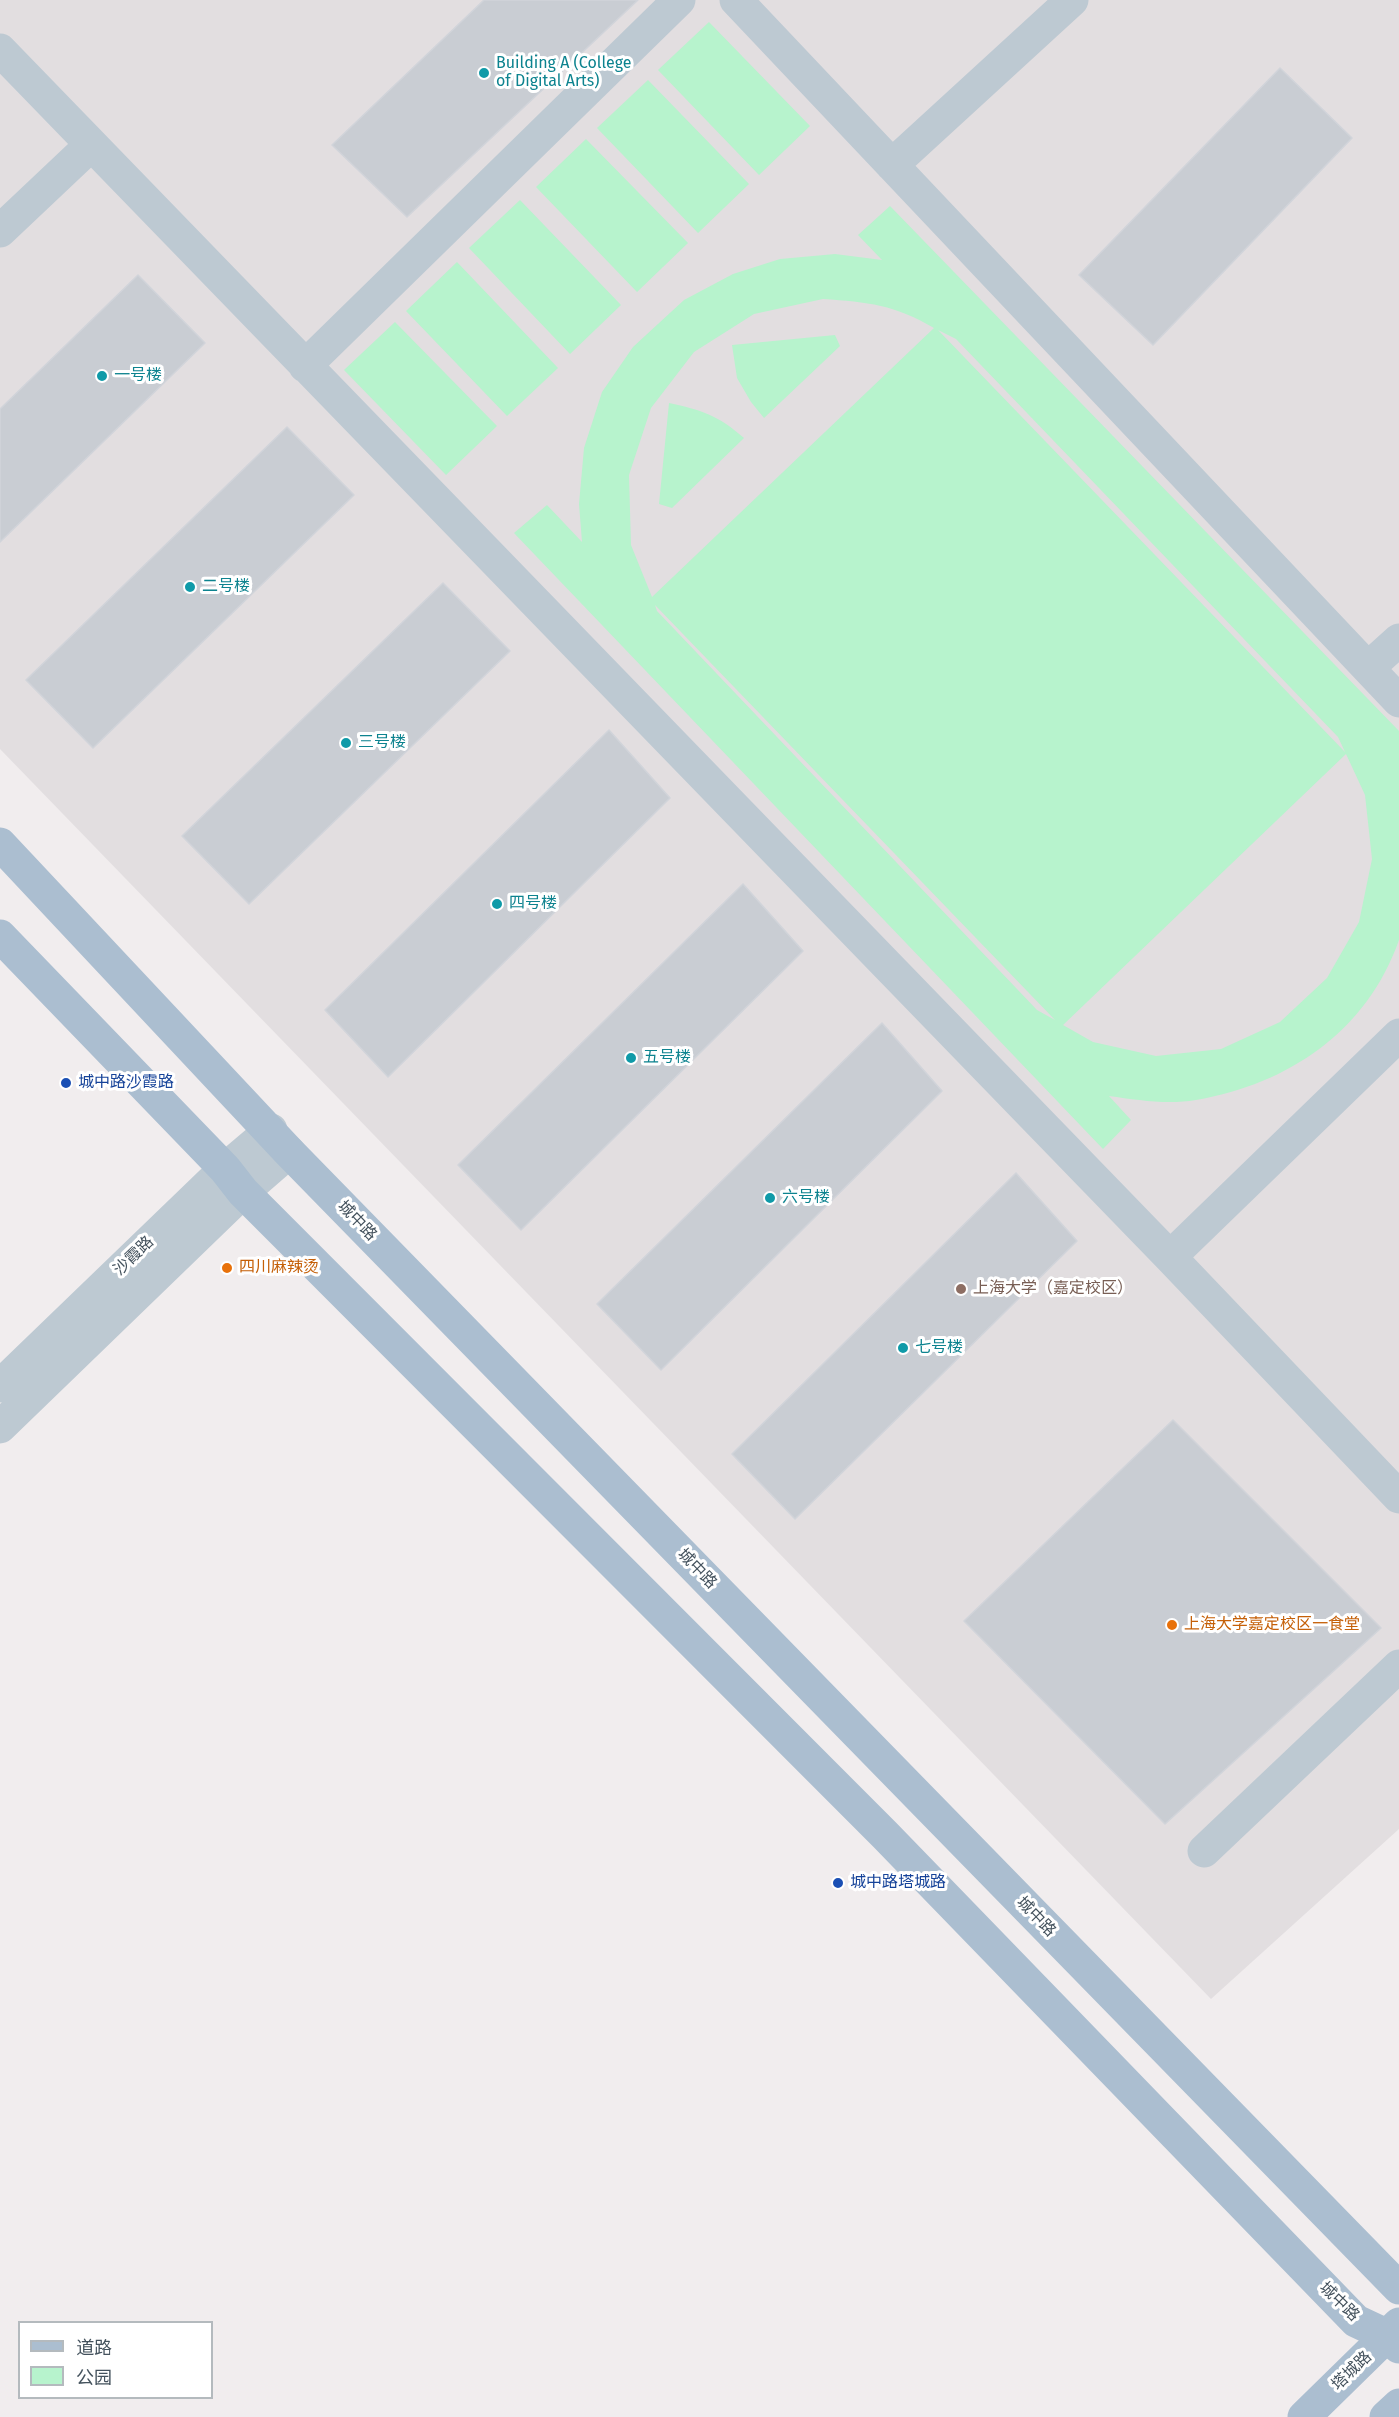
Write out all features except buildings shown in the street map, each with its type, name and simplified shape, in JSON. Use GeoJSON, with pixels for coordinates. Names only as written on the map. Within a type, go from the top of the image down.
{"type":"FeatureCollection","features":[{"type":"Feature","properties":{"kind":"main road","name":"城中路"},"geometry":{"type":"LineString","coordinates":[[0,844],[280,1141],[1399,2288]]}},
{"type":"Feature","properties":{"kind":"main road","name":"城中路"},"geometry":{"type":"LineString","coordinates":[[0,936],[234,1180],[885,1835],[1356,2321],[1395,2336]]}},
{"type":"Feature","properties":{"kind":"main road","name":"塔城路"},"geometry":{"type":"LineString","coordinates":[[1304,2417],[1395,2336]]}},
{"type":"Feature","properties":{"kind":"main road"},"geometry":{"type":"LineString","coordinates":[[1386,2417],[1399,2405]]}},
{"type":"Feature","properties":{"kind":"street"},"geometry":{"type":"LineString","coordinates":[[305,366],[679,0]]}},
{"type":"Feature","properties":{"kind":"street"},"geometry":{"type":"LineString","coordinates":[[736,0],[1399,701]]}},
{"type":"Feature","properties":{"kind":"street"},"geometry":{"type":"LineString","coordinates":[[892,165],[1072,0]]}},
{"type":"Feature","properties":{"kind":"street"},"geometry":{"type":"LineString","coordinates":[[0,50],[1170,1257],[1399,1497]]}},
{"type":"Feature","properties":{"kind":"street"},"geometry":{"type":"LineString","coordinates":[[0,231],[91,146]]}},
{"type":"Feature","properties":{"kind":"street"},"geometry":{"type":"LineString","coordinates":[[1368,668],[1399,640]]}},
{"type":"Feature","properties":{"kind":"street"},"geometry":{"type":"LineString","coordinates":[[1170,1257],[1399,1035]]}},
{"type":"Feature","properties":{"kind":"street","name":"沙霞路"},"geometry":{"type":"LineString","coordinates":[[0,1386],[280,1141]]}},
{"type":"Feature","properties":{"kind":"street"},"geometry":{"type":"LineString","coordinates":[[0,1427],[234,1180]]}},
{"type":"Feature","properties":{"kind":"street"},"geometry":{"type":"LineString","coordinates":[[1204,1851],[1399,1666]]}},
{"type":"Feature","properties":{"kind":"shaded area","name":"上海大学（嘉定校区）"},"geometry":{"type":"Polygon","coordinates":[[[0,0],[1399,0],[1399,1829],[1211,1999],[0,749],[0,0]]]}},
{"type":"Feature","properties":{"kind":"green space"},"geometry":{"type":"Polygon","coordinates":[[[709,22],[810,126],[759,175],[658,70],[709,22]]]}},
{"type":"Feature","properties":{"kind":"green space"},"geometry":{"type":"Polygon","coordinates":[[[648,80],[749,184],[698,233],[597,128],[648,80]]]}},
{"type":"Feature","properties":{"kind":"green space"},"geometry":{"type":"Polygon","coordinates":[[[586,139],[688,243],[637,292],[536,187],[586,139]]]}},
{"type":"Feature","properties":{"kind":"green space"},"geometry":{"type":"Polygon","coordinates":[[[520,200],[621,305],[570,354],[469,248],[520,200]]]}},
{"type":"Feature","properties":{"kind":"green space"},"geometry":{"type":"Polygon","coordinates":[[[890,206],[1399,731],[1399,940],[1385,972],[1367,1001],[1345,1026],[1320,1048],[1293,1066],[1262,1081],[1196,1100],[1152,1101],[1109,1096],[1131,1120],[1103,1149],[514,533],[547,505],[582,542],[579,504],[584,448],[602,392],[633,347],[684,300],[733,274],[780,259],[835,254],[882,260],[858,235],[890,206]],[[823,299],[754,314],[694,352],[651,408],[629,475],[631,545],[652,597],[934,328],[907,314],[881,306],[839,300],[823,299]],[[938,330],[1345,752],[1338,737],[956,339],[938,330]],[[655,605],[657,611],[1037,1010],[1055,1020],[655,605]],[[1346,754],[1063,1025],[1093,1042],[1156,1056],[1221,1049],[1280,1022],[1327,978],[1359,922],[1372,859],[1365,795],[1346,754]]]}},
{"type":"Feature","properties":{"kind":"green space"},"geometry":{"type":"Polygon","coordinates":[[[457,262],[558,368],[507,416],[406,311],[457,262]]]}},
{"type":"Feature","properties":{"kind":"green space"},"geometry":{"type":"Polygon","coordinates":[[[395,322],[497,426],[446,475],[344,370],[395,322]]]}},
{"type":"Feature","properties":{"kind":"green space"},"geometry":{"type":"Polygon","coordinates":[[[835,335],[840,346],[764,418],[751,402],[737,378],[732,345],[835,335]]]}},
{"type":"Feature","properties":{"kind":"green space"},"geometry":{"type":"Polygon","coordinates":[[[669,403],[709,415],[726,424],[744,438],[672,508],[659,504],[669,403]]]}},
{"type":"Feature","properties":{"kind":"place","name":"Building A (College of Digital Arts)"},"geometry":{"type":"Point","coordinates":[484,73]}},
{"type":"Feature","properties":{"kind":"place","name":"一号楼"},"geometry":{"type":"Point","coordinates":[102,376]}},
{"type":"Feature","properties":{"kind":"place","name":"二号楼"},"geometry":{"type":"Point","coordinates":[190,587]}},
{"type":"Feature","properties":{"kind":"place","name":"三号楼"},"geometry":{"type":"Point","coordinates":[346,743]}},
{"type":"Feature","properties":{"kind":"place","name":"四号楼"},"geometry":{"type":"Point","coordinates":[497,904]}},
{"type":"Feature","properties":{"kind":"place","name":"五号楼"},"geometry":{"type":"Point","coordinates":[631,1058]}},
{"type":"Feature","properties":{"kind":"place","name":"城中路沙霞路"},"geometry":{"type":"Point","coordinates":[66,1083]}},
{"type":"Feature","properties":{"kind":"place","name":"六号楼"},"geometry":{"type":"Point","coordinates":[770,1198]}},
{"type":"Feature","properties":{"kind":"place","name":"四川麻辣烫"},"geometry":{"type":"Point","coordinates":[227,1268]}},
{"type":"Feature","properties":{"kind":"place","name":"上海大学（嘉定校区）"},"geometry":{"type":"Point","coordinates":[961,1289]}},
{"type":"Feature","properties":{"kind":"place","name":"七号楼"},"geometry":{"type":"Point","coordinates":[903,1348]}},
{"type":"Feature","properties":{"kind":"place","name":"上海大学嘉定校区一食堂"},"geometry":{"type":"Point","coordinates":[1172,1625]}},
{"type":"Feature","properties":{"kind":"place","name":"城中路塔城路"},"geometry":{"type":"Point","coordinates":[838,1883]}}]}
